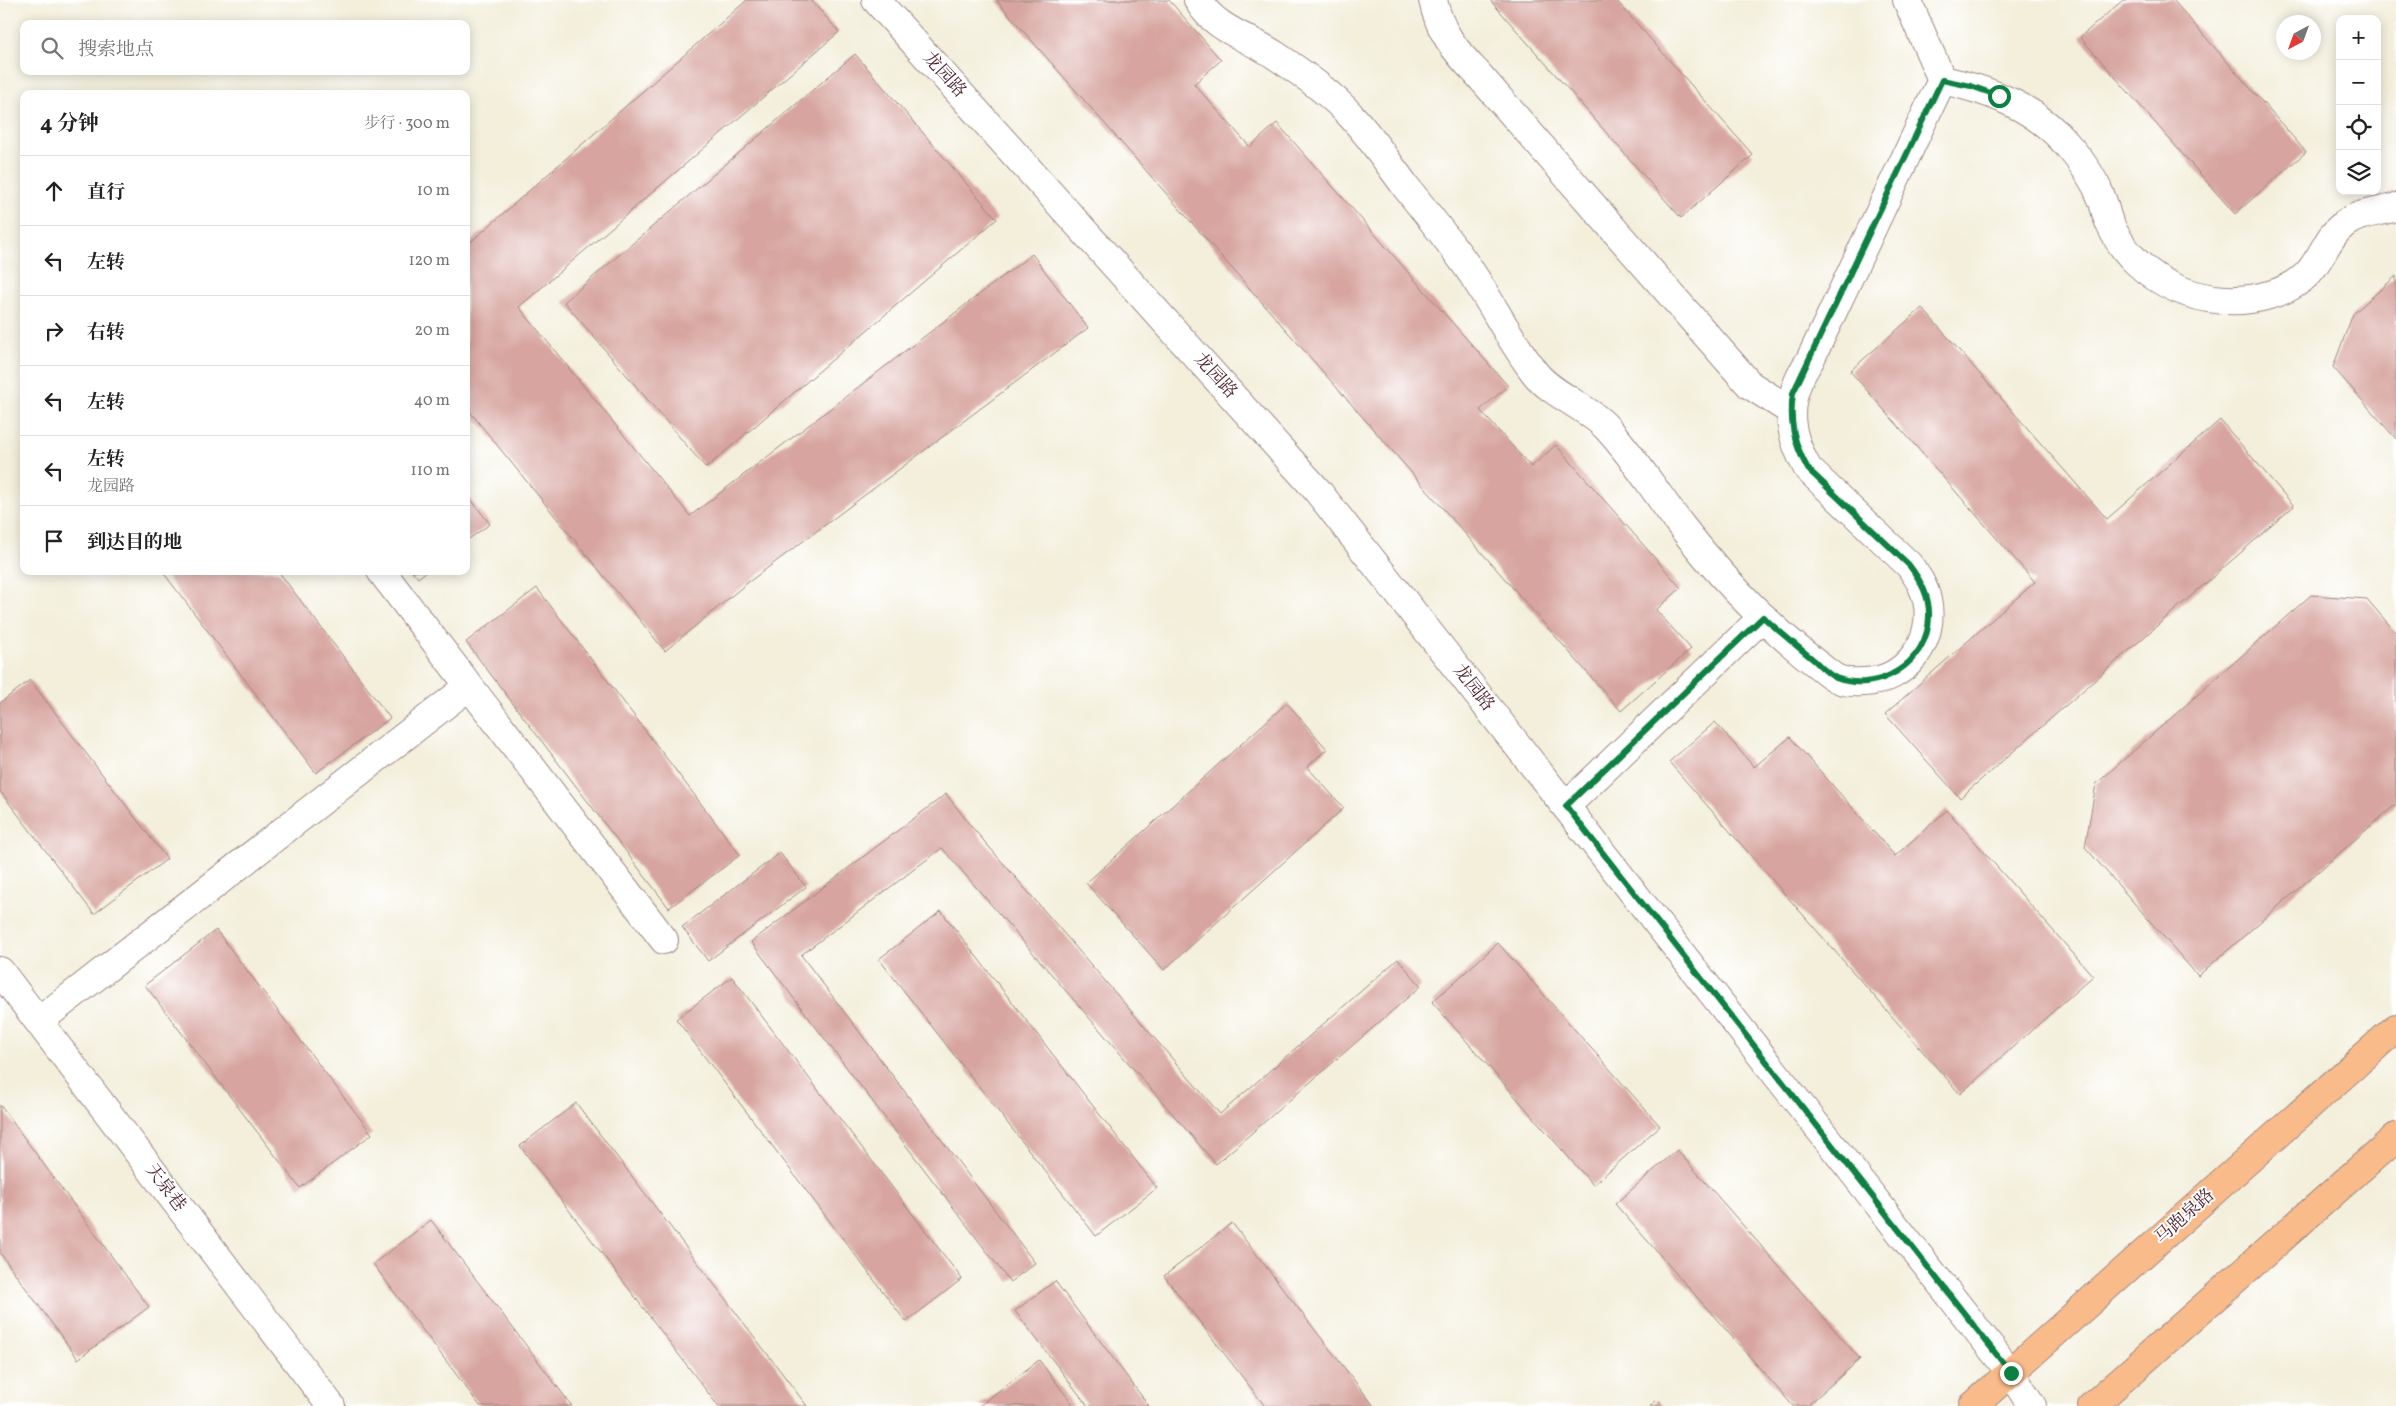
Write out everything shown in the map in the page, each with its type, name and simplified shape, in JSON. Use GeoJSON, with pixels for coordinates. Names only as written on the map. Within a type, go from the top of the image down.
{"type":"FeatureCollection","features":[{"type":"Feature","properties":{"kind":"main road","name":"马跑泉路"},"geometry":{"type":"LineString","coordinates":[[1973,1406],[2396,1028]]}},
{"type":"Feature","properties":{"kind":"main road"},"geometry":{"type":"LineString","coordinates":[[2092,1406],[2396,1137]]}},
{"type":"Feature","properties":{"kind":"street","name":"龙园路"},"geometry":{"type":"LineString","coordinates":[[876,0],[1316,488],[2011,1373],[2032,1406]]}},
{"type":"Feature","properties":{"kind":"street"},"geometry":{"type":"LineString","coordinates":[[1198,0],[1203,10],[1217,23],[1273,54],[1315,84],[1354,118],[1470,271],[1536,376],[1606,426],[1681,526],[1729,582],[1763,617],[1834,678],[1853,682],[1872,682],[1890,676],[1906,666],[1918,652],[1927,635],[1929,617],[1927,598],[1920,580],[1909,565],[1808,469],[1798,452],[1792,432],[1790,411],[1793,393],[1800,376],[1810,360],[1942,80],[1907,0]]}},
{"type":"Feature","properties":{"kind":"street"},"geometry":{"type":"LineString","coordinates":[[1432,0],[1445,35],[1459,55],[1750,384],[1790,411]]}},
{"type":"Feature","properties":{"kind":"street"},"geometry":{"type":"LineString","coordinates":[[1942,80],[1971,86],[1999,96],[2026,110],[2049,127],[2070,148],[2087,172],[2101,197],[2110,225],[2123,246],[2140,266],[2161,281],[2184,292],[2211,300],[2240,301],[2269,296],[2296,285],[2317,262],[2332,234],[2344,224],[2364,214],[2396,206]]}},
{"type":"Feature","properties":{"kind":"street"},"geometry":{"type":"LineString","coordinates":[[384,575],[468,687],[664,940]]}},
{"type":"Feature","properties":{"kind":"street"},"geometry":{"type":"LineString","coordinates":[[1566,806],[1763,617]]}},
{"type":"Feature","properties":{"kind":"street"},"geometry":{"type":"LineString","coordinates":[[39,1021],[468,687]]}},
{"type":"Feature","properties":{"kind":"street","name":"天泉巷"},"geometry":{"type":"LineString","coordinates":[[0,971],[331,1406]]}},
{"type":"Feature","properties":{"kind":"building"},"geometry":{"type":"Polygon","coordinates":[[[747,0],[811,0],[839,32],[519,307],[690,516],[1032,254],[1088,328],[746,584],[665,651],[470,412],[470,242],[747,0]]]}},
{"type":"Feature","properties":{"kind":"building"},"geometry":{"type":"Polygon","coordinates":[[[996,0],[1169,0],[1221,60],[1194,84],[1250,147],[1277,123],[1508,386],[1480,410],[1531,467],[1556,445],[1681,588],[1656,610],[1691,649],[1621,711],[996,0]]]}},
{"type":"Feature","properties":{"kind":"building"},"geometry":{"type":"Polygon","coordinates":[[[1490,0],[1616,0],[1753,155],[1681,218],[1490,0]]]}},
{"type":"Feature","properties":{"kind":"building"},"geometry":{"type":"Polygon","coordinates":[[[2123,0],[2173,0],[2306,152],[2235,214],[2080,37],[2123,0]]]}},
{"type":"Feature","properties":{"kind":"building"},"geometry":{"type":"Polygon","coordinates":[[[855,54],[997,219],[706,468],[564,302],[855,54]]]}},
{"type":"Feature","properties":{"kind":"building"},"geometry":{"type":"Polygon","coordinates":[[[2396,276],[2396,439],[2333,367],[2353,314],[2396,276]]]}},
{"type":"Feature","properties":{"kind":"building"},"geometry":{"type":"Polygon","coordinates":[[[1922,308],[2107,519],[2220,420],[2294,506],[1960,798],[1885,714],[2035,582],[1850,371],[1922,308]]]}},
{"type":"Feature","properties":{"kind":"building"},"geometry":{"type":"Polygon","coordinates":[[[470,498],[490,524],[470,538],[470,498]]]}},
{"type":"Feature","properties":{"kind":"building"},"geometry":{"type":"Polygon","coordinates":[[[165,575],[281,575],[390,718],[316,773],[165,575]]]}},
{"type":"Feature","properties":{"kind":"building"},"geometry":{"type":"Polygon","coordinates":[[[537,588],[740,855],[669,908],[466,642],[537,588]]]}},
{"type":"Feature","properties":{"kind":"building"},"geometry":{"type":"Polygon","coordinates":[[[2311,595],[2367,599],[2396,633],[2396,804],[2198,976],[2085,847],[2096,784],[2311,595]]]}},
{"type":"Feature","properties":{"kind":"building"},"geometry":{"type":"Polygon","coordinates":[[[30,680],[167,859],[94,914],[0,791],[0,703],[30,680]]]}},
{"type":"Feature","properties":{"kind":"building"},"geometry":{"type":"Polygon","coordinates":[[[1287,703],[1327,749],[1307,767],[1344,808],[1164,970],[1086,883],[1287,703]]]}},
{"type":"Feature","properties":{"kind":"building"},"geometry":{"type":"Polygon","coordinates":[[[1715,722],[1754,767],[1790,737],[1895,856],[1947,810],[2093,976],[1960,1094],[1669,762],[1715,722]]]}},
{"type":"Feature","properties":{"kind":"building"},"geometry":{"type":"Polygon","coordinates":[[[946,794],[971,826],[1220,1114],[1398,959],[1421,986],[1216,1164],[942,848],[801,955],[1035,1263],[1010,1282],[751,942],[946,794]]]}},
{"type":"Feature","properties":{"kind":"building"},"geometry":{"type":"Polygon","coordinates":[[[780,853],[806,887],[708,961],[682,927],[780,853]]]}},
{"type":"Feature","properties":{"kind":"building"},"geometry":{"type":"Polygon","coordinates":[[[941,911],[1157,1188],[1096,1236],[879,959],[941,911]]]}},
{"type":"Feature","properties":{"kind":"building"},"geometry":{"type":"Polygon","coordinates":[[[216,930],[372,1134],[300,1188],[145,985],[216,930]]]}},
{"type":"Feature","properties":{"kind":"building"},"geometry":{"type":"Polygon","coordinates":[[[1498,943],[1660,1126],[1593,1185],[1432,1002],[1498,943]]]}},
{"type":"Feature","properties":{"kind":"building"},"geometry":{"type":"Polygon","coordinates":[[[732,977],[962,1279],[906,1322],[676,1019],[732,977]]]}},
{"type":"Feature","properties":{"kind":"building"},"geometry":{"type":"Polygon","coordinates":[[[576,1103],[807,1406],[718,1406],[520,1146],[576,1103]]]}},
{"type":"Feature","properties":{"kind":"building"},"geometry":{"type":"Polygon","coordinates":[[[0,1105],[149,1307],[78,1359],[0,1253],[0,1105]]]}},
{"type":"Feature","properties":{"kind":"building"},"geometry":{"type":"Polygon","coordinates":[[[1677,1150],[1860,1359],[1807,1406],[1793,1406],[1615,1204],[1677,1150]]]}},
{"type":"Feature","properties":{"kind":"building"},"geometry":{"type":"Polygon","coordinates":[[[431,1220],[572,1406],[480,1406],[373,1264],[431,1220]]]}},
{"type":"Feature","properties":{"kind":"building"},"geometry":{"type":"Polygon","coordinates":[[[1232,1223],[1374,1406],[1265,1406],[1164,1276],[1232,1223]]]}},
{"type":"Feature","properties":{"kind":"building"},"geometry":{"type":"Polygon","coordinates":[[[1055,1281],[1149,1406],[1088,1406],[1015,1311],[1055,1281]]]}},
{"type":"Feature","properties":{"kind":"building"},"geometry":{"type":"Polygon","coordinates":[[[1039,1360],[1074,1406],[979,1406],[1039,1360]]]}},
{"type":"Feature","properties":{"kind":"building"},"geometry":{"type":"Polygon","coordinates":[[[1657,1400],[1663,1406],[1650,1406],[1657,1400]]]}},
{"type":"Feature","properties":{"kind":"route"},"geometry":{"type":"LineString","coordinates":[[1999,96],[1971,86],[1942,80],[1810,360],[1800,376],[1793,393],[1790,411],[1792,432],[1798,452],[1808,469],[1909,565],[1920,580],[1927,598],[1929,617],[1927,635],[1918,652],[1906,666],[1890,676],[1872,682],[1853,682],[1834,678],[1763,617],[1566,806],[2011,1373]]}}]}
